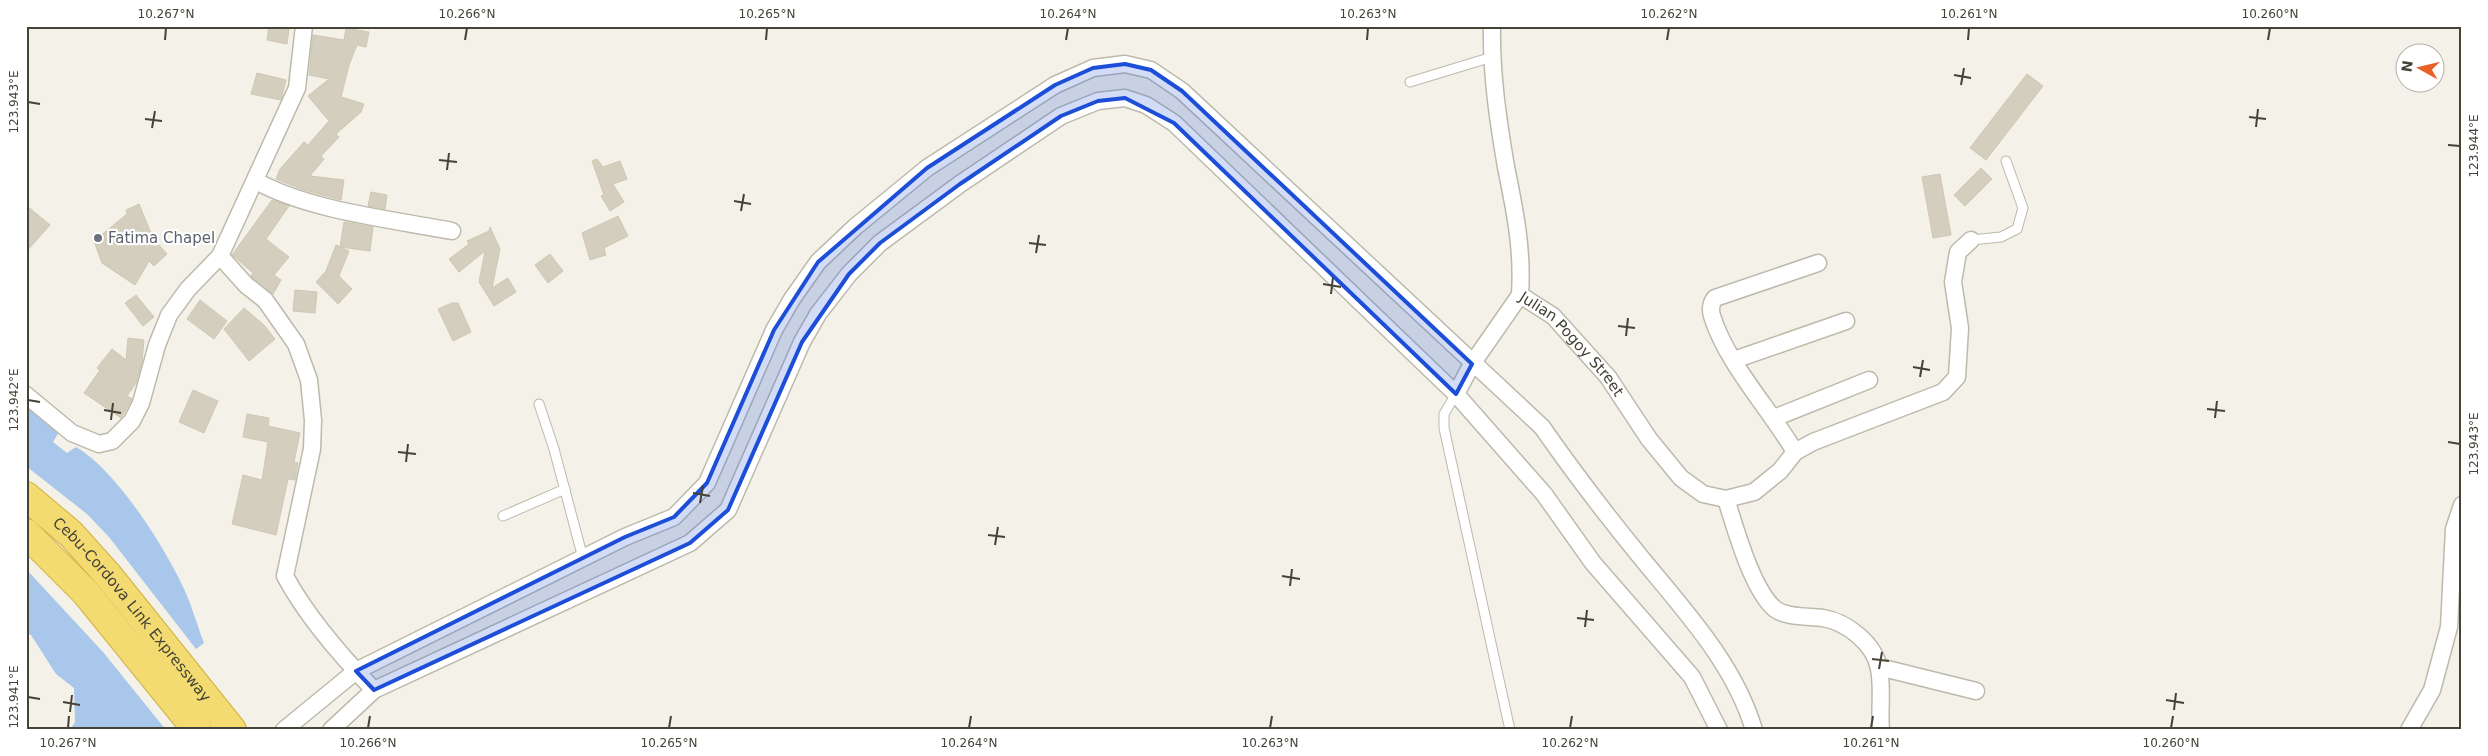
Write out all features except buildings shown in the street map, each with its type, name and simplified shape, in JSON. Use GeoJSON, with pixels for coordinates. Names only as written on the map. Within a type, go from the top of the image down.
{"type":"FeatureCollection","features":[{"type":"Feature","properties":{"kind":"highway","name":"Cebu-Cordova Link Expressway"},"geometry":{"type":"LineString","coordinates":[[26,496],[71,534],[108,574],[232,730]]}},
{"type":"Feature","properties":{"kind":"highway","name":"Cebu-Cordova Link Expressway"},"geometry":{"type":"LineString","coordinates":[[26,533],[86,593],[197,730]]}},
{"type":"Feature","properties":{"kind":"street"},"geometry":{"type":"LineString","coordinates":[[26,395],[72,432],[99,444],[112,440],[132,421],[141,403],[156,345],[170,315],[188,289],[220,256],[297,88],[304,26]]}},
{"type":"Feature","properties":{"kind":"street","name":"Julian Pogoy Street"},"geometry":{"type":"LineString","coordinates":[[1492,26],[1492,57],[1504,155],[1520,237],[1520,295],[1553,316],[1608,377],[1649,439],[1681,478],[1703,494],[1726,499]]}},
{"type":"Feature","properties":{"kind":"street"},"geometry":{"type":"LineString","coordinates":[[284,730],[356,671],[625,537],[674,517],[707,483],[774,330],[792,298],[818,262],[855,226],[927,168],[1056,85],[1093,68],[1125,64],[1151,70],[1182,91],[1472,364],[1542,427],[1580,482],[1681,606],[1724,664],[1751,718],[1754,730]]}},
{"type":"Feature","properties":{"kind":"street"},"geometry":{"type":"LineString","coordinates":[[331,730],[374,690],[690,542],[728,510],[802,342],[818,314],[849,274],[880,242],[960,184],[1061,116],[1098,100],[1126,98],[1146,105],[1174,123],[1456,394],[1544,494],[1593,563],[1692,677],[1720,730]]}},
{"type":"Feature","properties":{"kind":"street"},"geometry":{"type":"LineString","coordinates":[[256,181],[276,192],[316,204],[452,231]]}},
{"type":"Feature","properties":{"kind":"street"},"geometry":{"type":"LineString","coordinates":[[1880,730],[1879,667],[1872,653],[1856,633],[1837,621],[1776,610],[1762,592],[1743,552],[1726,499],[1754,492],[1780,471],[1796,452],[1813,442],[1886,412],[1943,392],[1957,378],[1960,328],[1953,282],[1958,252],[1971,240]]}},
{"type":"Feature","properties":{"kind":"street"},"geometry":{"type":"LineString","coordinates":[[220,256],[246,285],[265,300],[296,344],[309,380],[313,420],[312,449],[285,576],[294,592],[356,671],[374,690]]}},
{"type":"Feature","properties":{"kind":"street"},"geometry":{"type":"LineString","coordinates":[[1796,452],[1734,360],[1712,316],[1712,302],[1715,298],[1818,263]]}},
{"type":"Feature","properties":{"kind":"street"},"geometry":{"type":"LineString","coordinates":[[1456,394],[1472,364],[1520,295]]}},
{"type":"Feature","properties":{"kind":"street"},"geometry":{"type":"LineString","coordinates":[[1734,360],[1846,321]]}},
{"type":"Feature","properties":{"kind":"street"},"geometry":{"type":"LineString","coordinates":[[1774,418],[1869,380]]}},
{"type":"Feature","properties":{"kind":"street"},"geometry":{"type":"LineString","coordinates":[[2409,730],[2432,690],[2449,627],[2454,529],[2462,505]]}},
{"type":"Feature","properties":{"kind":"street"},"geometry":{"type":"LineString","coordinates":[[1879,667],[1976,691]]}},
{"type":"Feature","properties":{"kind":"lane"},"geometry":{"type":"LineString","coordinates":[[1410,82],[1492,57]]}},
{"type":"Feature","properties":{"kind":"lane"},"geometry":{"type":"LineString","coordinates":[[1971,240],[2001,238],[2017,229],[2023,208],[2006,161]]}},
{"type":"Feature","properties":{"kind":"lane"},"geometry":{"type":"LineString","coordinates":[[1456,394],[1444,414],[1444,428],[1510,730]]}},
{"type":"Feature","properties":{"kind":"lane"},"geometry":{"type":"LineString","coordinates":[[539,404],[565,489],[583,558]]}},
{"type":"Feature","properties":{"kind":"lane"},"geometry":{"type":"LineString","coordinates":[[503,516],[565,489]]}},
{"type":"Feature","properties":{"kind":"highlighted area"},"geometry":{"type":"Polygon","coordinates":[[[1125,64],[1151,70],[1182,91],[1472,364],[1456,394],[1174,123],[1125,98],[1098,101],[1061,116],[960,184],[880,243],[849,274],[802,342],[728,510],[690,543],[374,690],[356,671],[625,537],[674,517],[707,483],[774,330],[818,262],[927,168],[1055,85],[1093,68],[1125,64]]]}},
{"type":"Feature","properties":{"kind":"water"},"geometry":{"type":"Polygon","coordinates":[[[26,402],[60,430],[53,442],[67,453],[76,447],[92,458],[123,491],[138,511],[164,552],[187,595],[204,643],[196,649],[109,537],[87,514],[26,466],[26,402]]]}},
{"type":"Feature","properties":{"kind":"water"},"geometry":{"type":"Polygon","coordinates":[[[26,569],[103,652],[166,730],[70,730],[75,722],[74,688],[56,674],[31,635],[26,633],[26,569]]]}},
{"type":"Feature","properties":{"kind":"place","name":"Fatima Chapel"},"geometry":{"type":"Point","coordinates":[98,238]}}]}
